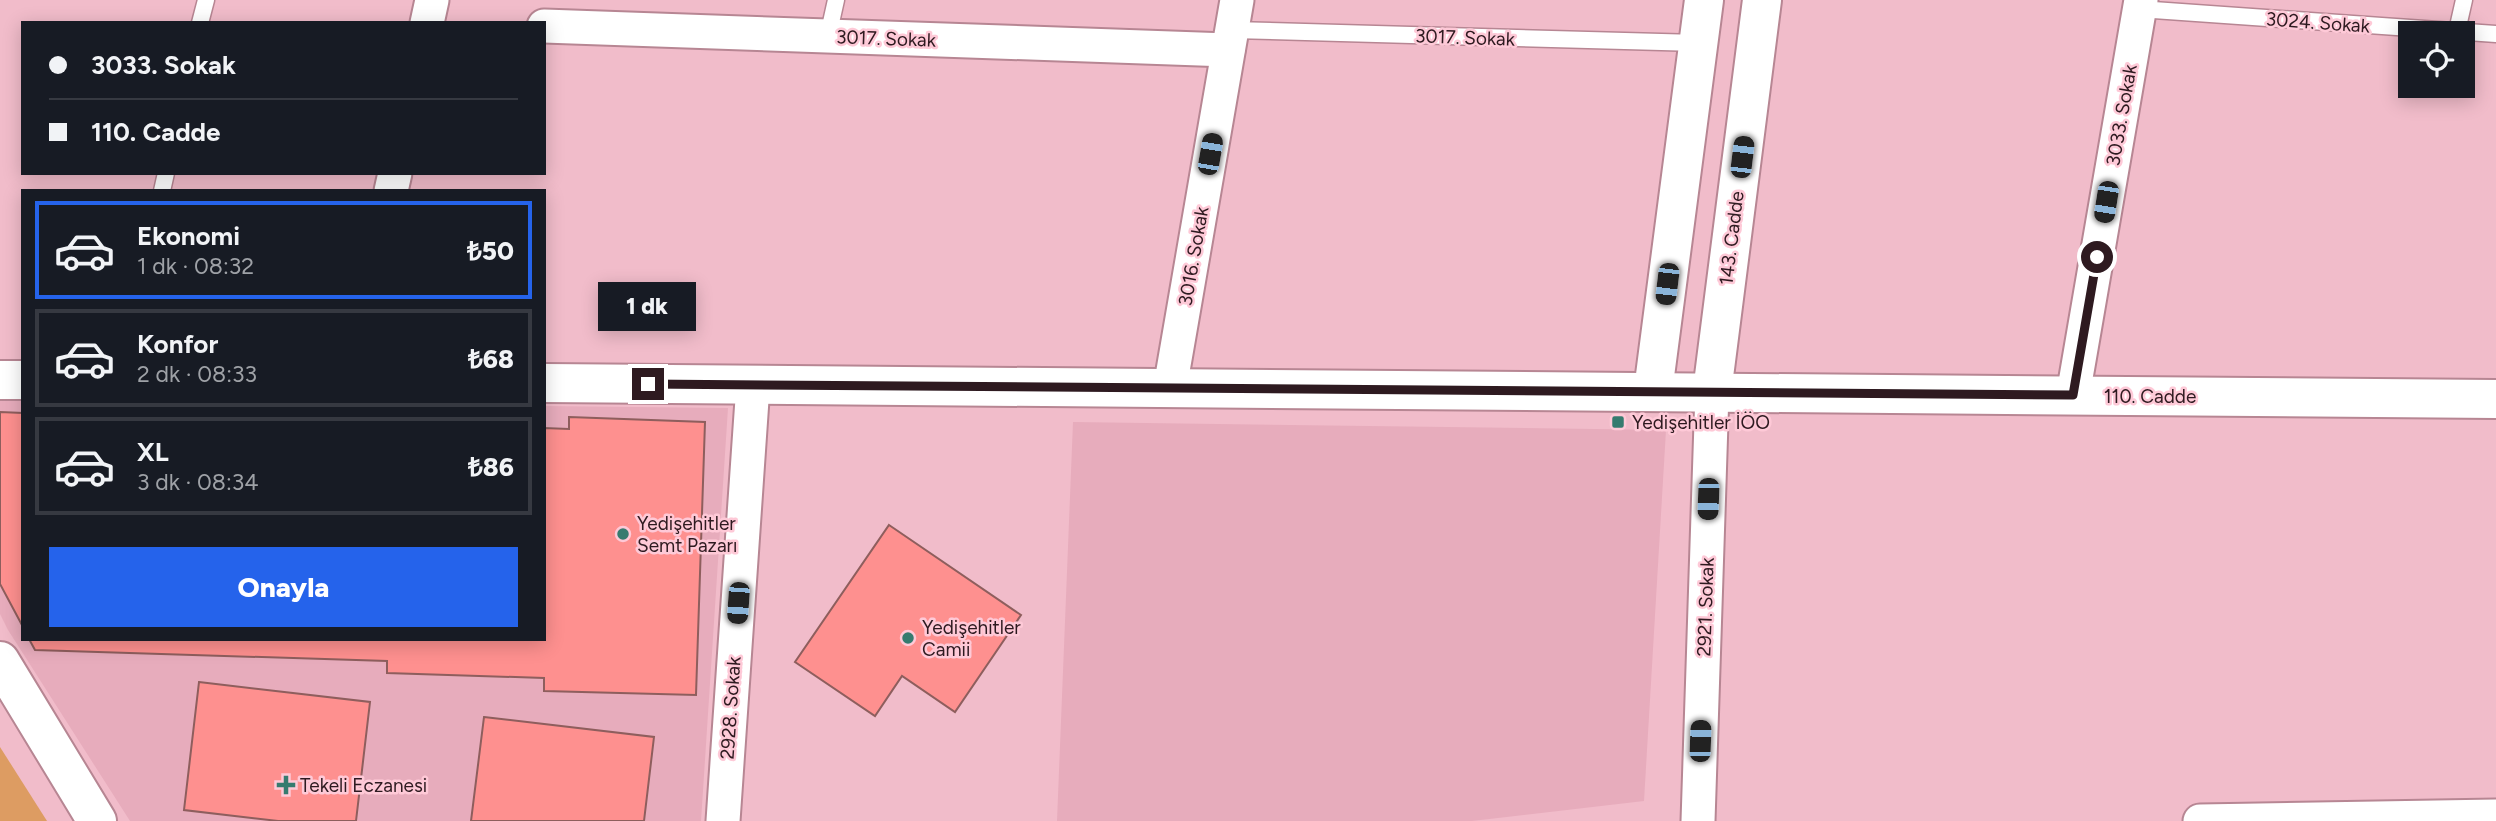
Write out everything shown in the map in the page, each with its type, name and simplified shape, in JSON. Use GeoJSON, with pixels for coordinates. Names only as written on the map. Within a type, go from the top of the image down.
{"type":"FeatureCollection","features":[{"type":"Feature","properties":{"kind":"street"},"geometry":{"type":"LineString","coordinates":[[427,21],[432,0]]}},
{"type":"Feature","properties":{"kind":"street"},"geometry":{"type":"LineString","coordinates":[[1653,391],[1704,0]]}},
{"type":"Feature","properties":{"kind":"street","name":"143. Cadde"},"geometry":{"type":"LineString","coordinates":[[1712,392],[1762,0]]}},
{"type":"Feature","properties":{"kind":"street","name":"3033. Sokak"},"geometry":{"type":"LineString","coordinates":[[2073,395],[2140,5]]}},
{"type":"Feature","properties":{"kind":"street","name":"3017. Sokak"},"geometry":{"type":"LineString","coordinates":[[546,26],[828,36],[1232,27]]}},
{"type":"Feature","properties":{"kind":"street","name":"3016. Sokak"},"geometry":{"type":"LineString","coordinates":[[1170,388],[1232,27]]}},
{"type":"Feature","properties":{"kind":"street"},"geometry":{"type":"LineString","coordinates":[[0,380],[21,380]]}},
{"type":"Feature","properties":{"kind":"street","name":"110. Cadde"},"geometry":{"type":"LineString","coordinates":[[546,383],[2496,398]]}},
{"type":"Feature","properties":{"kind":"street","name":"2928. Sokak"},"geometry":{"type":"LineString","coordinates":[[723,821],[753,385]]}},
{"type":"Feature","properties":{"kind":"street","name":"2921. Sokak"},"geometry":{"type":"LineString","coordinates":[[1698,821],[1712,392]]}},
{"type":"Feature","properties":{"kind":"street"},"geometry":{"type":"LineString","coordinates":[[0,661],[97,821]]}},
{"type":"Feature","properties":{"kind":"street"},"geometry":{"type":"LineString","coordinates":[[2200,821],[2496,816]]}},
{"type":"Feature","properties":{"kind":"lane"},"geometry":{"type":"LineString","coordinates":[[201,21],[206,0]]}},
{"type":"Feature","properties":{"kind":"lane"},"geometry":{"type":"LineString","coordinates":[[828,36],[836,0]]}},
{"type":"Feature","properties":{"kind":"lane"},"geometry":{"type":"LineString","coordinates":[[2459,21],[2464,0]]}},
{"type":"Feature","properties":{"kind":"lane","name":"3024. Sokak"},"geometry":{"type":"LineString","coordinates":[[2140,5],[2398,26]]}},
{"type":"Feature","properties":{"kind":"lane","name":"3017. Sokak"},"geometry":{"type":"LineString","coordinates":[[1232,27],[1698,43]]}},
{"type":"Feature","properties":{"kind":"lane","name":"3024. Sokak"},"geometry":{"type":"LineString","coordinates":[[2475,32],[2496,34]]}},
{"type":"Feature","properties":{"kind":"shaded area"},"geometry":{"type":"Polygon","coordinates":[[[0,400],[21,400],[21,641],[546,641],[546,406],[728,408],[701,821],[130,821],[0,614],[0,400]]]}},
{"type":"Feature","properties":{"kind":"shaded area"},"geometry":{"type":"Polygon","coordinates":[[[1073,422],[1666,430],[1644,801],[1472,821],[1057,821],[1073,422]]]}},
{"type":"Feature","properties":{"kind":"shaded area"},"geometry":{"type":"Polygon","coordinates":[[[0,747],[47,821],[0,821],[0,747]]]}},
{"type":"Feature","properties":{"kind":"building"},"geometry":{"type":"Polygon","coordinates":[[[0,412],[21,413],[21,623],[0,584],[0,412]]]}},
{"type":"Feature","properties":{"kind":"building","name":"Yedişehitler Semt Pazarı"},"geometry":{"type":"Polygon","coordinates":[[[569,417],[705,422],[696,695],[544,691],[544,678],[387,673],[387,661],[35,650],[30,641],[546,641],[546,428],[569,429],[569,417]]]}},
{"type":"Feature","properties":{"kind":"building","name":"Yedişehitler Camii"},"geometry":{"type":"Polygon","coordinates":[[[889,525],[1021,615],[955,712],[902,676],[875,716],[795,662],[889,525]]]}},
{"type":"Feature","properties":{"kind":"building"},"geometry":{"type":"Polygon","coordinates":[[[199,682],[370,702],[356,821],[278,821],[184,810],[199,682]]]}},
{"type":"Feature","properties":{"kind":"building"},"geometry":{"type":"Polygon","coordinates":[[[484,717],[654,737],[644,821],[471,821],[484,717]]]}},
{"type":"Feature","properties":{"kind":"place","name":"Yedişehitler İÖO"},"geometry":{"type":"Point","coordinates":[1618,422]}},
{"type":"Feature","properties":{"kind":"place","name":"Yedişehitler Semt Pazarı"},"geometry":{"type":"Point","coordinates":[623,534]}},
{"type":"Feature","properties":{"kind":"place","name":"Yedişehitler Camii"},"geometry":{"type":"Point","coordinates":[908,638]}},
{"type":"Feature","properties":{"kind":"place","name":"Tekeli Eczanesi"},"geometry":{"type":"Point","coordinates":[286,785]}},
{"type":"Feature","properties":{"kind":"route"},"geometry":{"type":"LineString","coordinates":[[648,384],[2073,395],[2097,257]]}}]}
